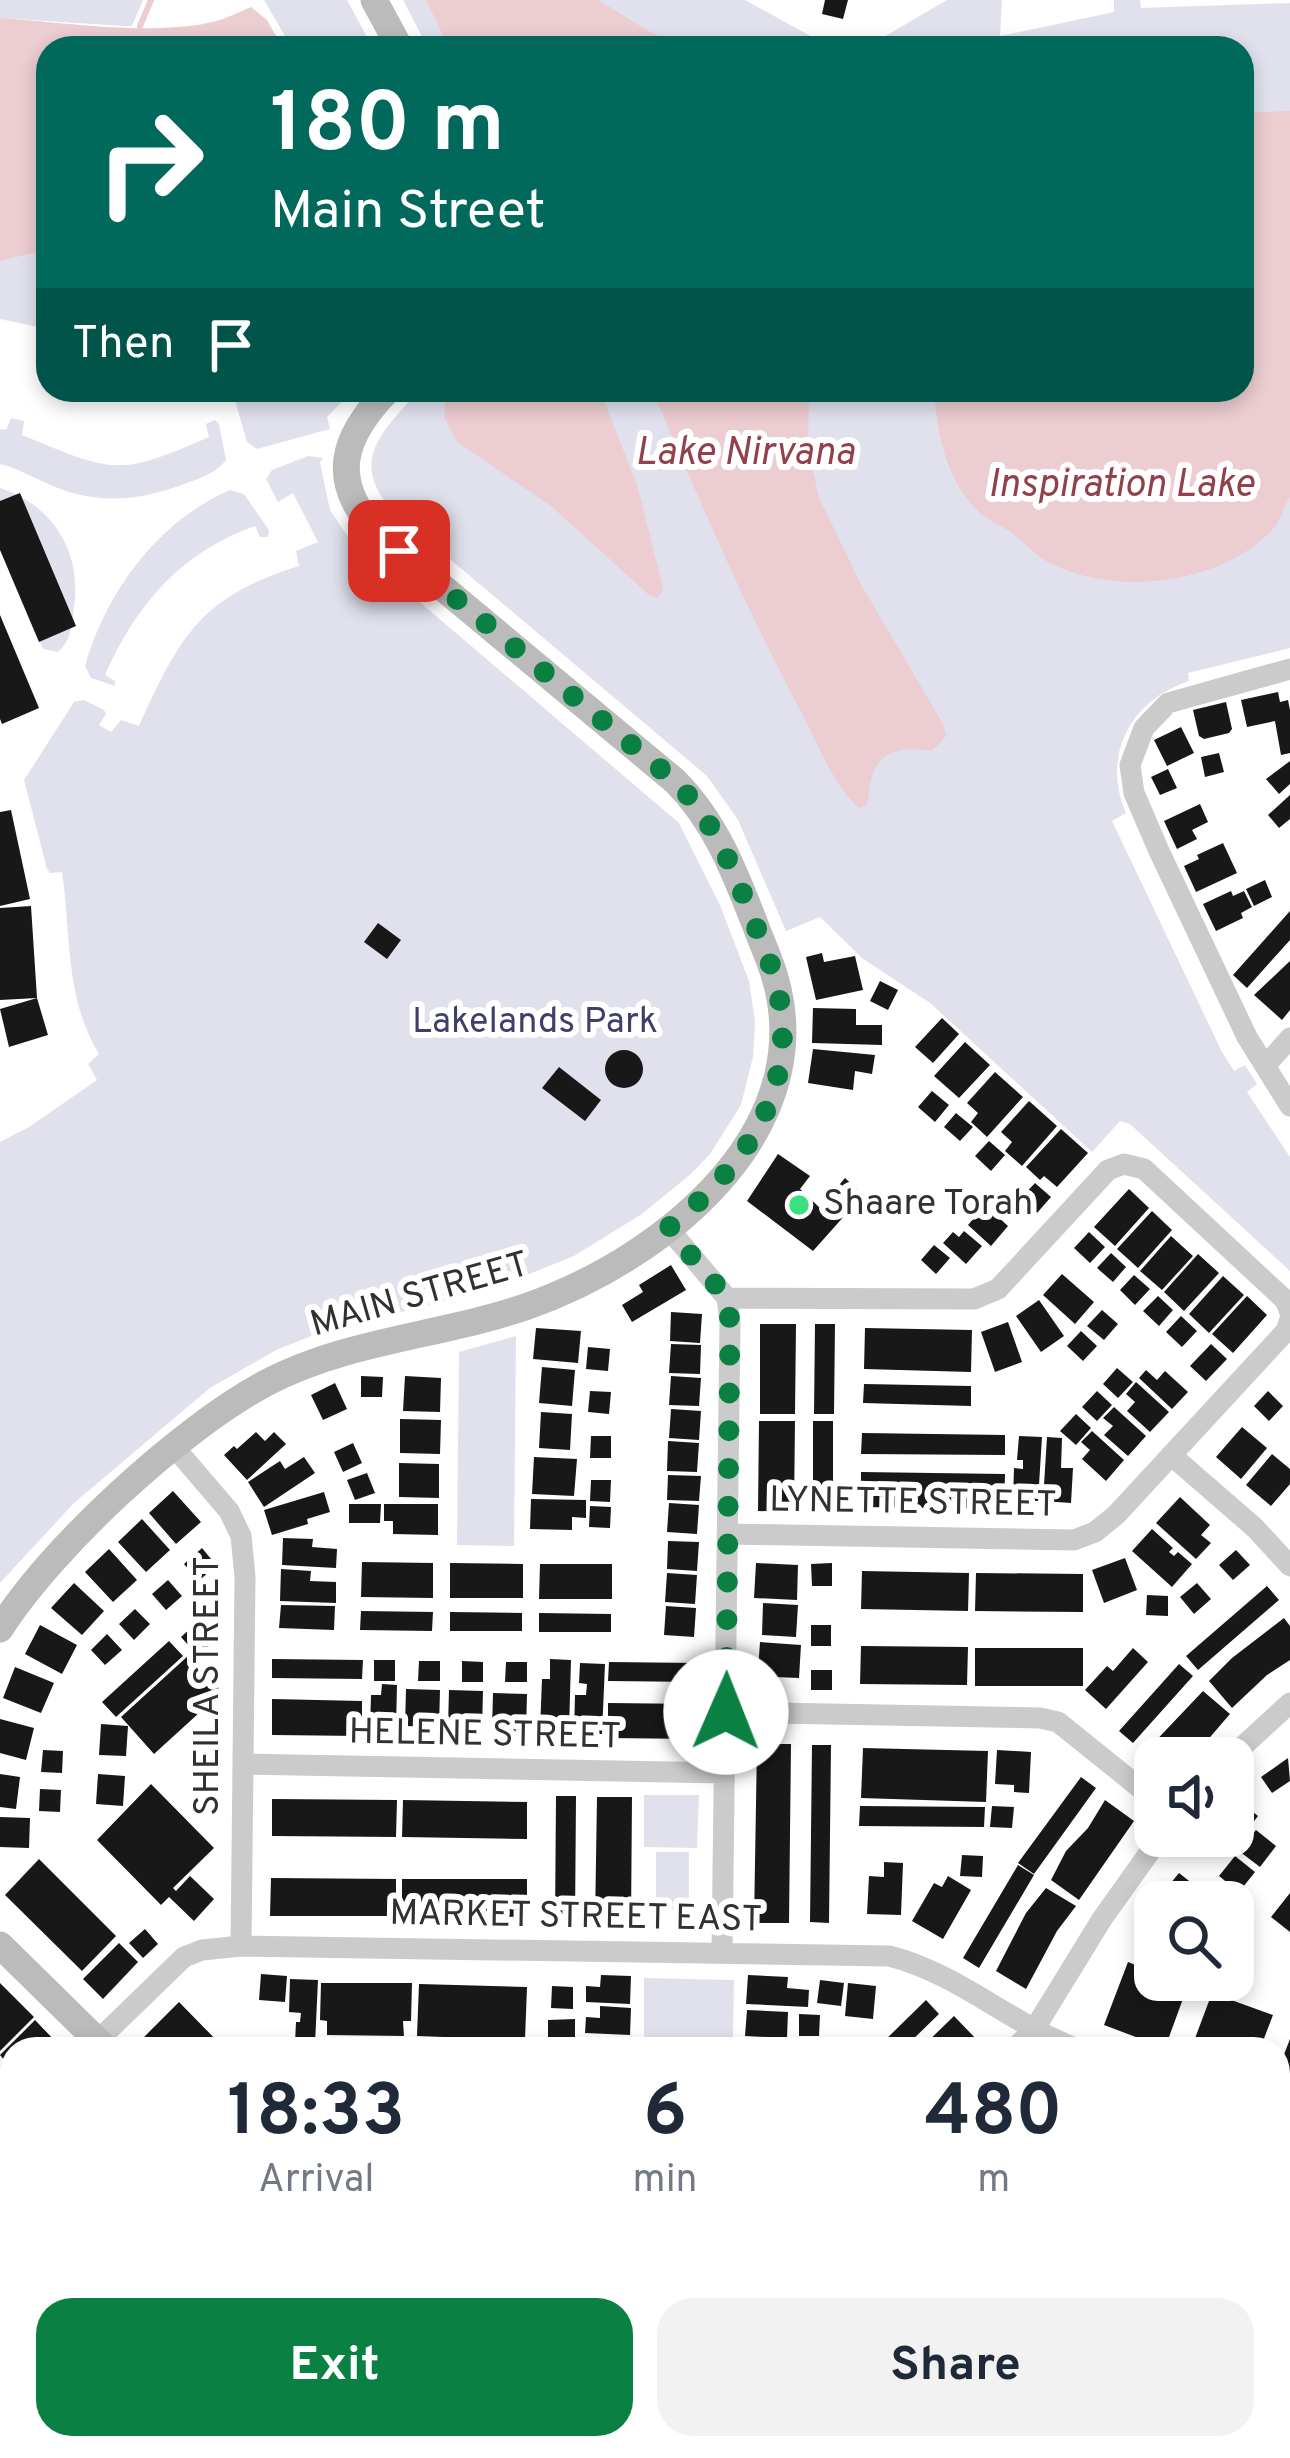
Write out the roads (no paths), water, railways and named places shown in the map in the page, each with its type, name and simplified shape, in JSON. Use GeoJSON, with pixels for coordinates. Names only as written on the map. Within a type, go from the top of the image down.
{"type":"FeatureCollection","features":[{"type":"Feature","properties":{"kind":"street"},"geometry":{"type":"LineString","coordinates":[[374,0],[394,36]]}},
{"type":"Feature","properties":{"kind":"street","name":"MAIN STREET"},"geometry":{"type":"LineString","coordinates":[[0,1629],[62,1550],[175,1448],[242,1397],[346,1351],[482,1321],[585,1281],[668,1228],[737,1163],[766,1114],[777,1075],[780,1000],[719,838],[686,793],[364,519],[352,498],[346,458],[355,430],[378,402]]}},
{"type":"Feature","properties":{"kind":"street"},"geometry":{"type":"LineString","coordinates":[[1290,670],[1168,703],[1144,728],[1130,765],[1140,809],[1247,1037],[1290,1106]]}},
{"type":"Feature","properties":{"kind":"street"},"geometry":{"type":"LineString","coordinates":[[1265,1066],[1290,1038]]}},
{"type":"Feature","properties":{"kind":"street"},"geometry":{"type":"LineString","coordinates":[[727,1298],[987,1296],[1108,1170],[1124,1164],[1144,1169],[1285,1300],[1290,1315]]}},
{"type":"Feature","properties":{"kind":"street"},"geometry":{"type":"LineString","coordinates":[[668,1228],[727,1298],[722,1952]]}},
{"type":"Feature","properties":{"kind":"street","name":"LYNETTE STREET"},"geometry":{"type":"LineString","coordinates":[[727,1534],[1074,1540],[1095,1532],[1286,1331],[1290,1315]]}},
{"type":"Feature","properties":{"kind":"street","name":"SHEILA STREET"},"geometry":{"type":"LineString","coordinates":[[175,1448],[229,1511],[241,1536],[245,1577],[241,1946]]}},
{"type":"Feature","properties":{"kind":"street"},"geometry":{"type":"LineString","coordinates":[[1172,1455],[1255,1528],[1290,1566]]}},
{"type":"Feature","properties":{"kind":"street"},"geometry":{"type":"LineString","coordinates":[[1253,1737],[1290,1703]]}},
{"type":"Feature","properties":{"kind":"street"},"geometry":{"type":"LineString","coordinates":[[726,1712],[1040,1718],[1058,1722],[1134,1783]]}},
{"type":"Feature","properties":{"kind":"street","name":"HELENE STREET"},"geometry":{"type":"LineString","coordinates":[[245,1764],[724,1773]]}},
{"type":"Feature","properties":{"kind":"street"},"geometry":{"type":"LineString","coordinates":[[1025,2037],[1146,1857]]}},
{"type":"Feature","properties":{"kind":"street"},"geometry":{"type":"LineString","coordinates":[[0,1945],[88,2037]]}},
{"type":"Feature","properties":{"kind":"street","name":"MARKET STREET EAST"},"geometry":{"type":"LineString","coordinates":[[106,2037],[184,1957],[241,1946],[889,1956],[936,1972],[1053,2037]]}},
{"type":"Feature","properties":{"kind":"water"},"geometry":{"type":"Polygon","coordinates":[[[426,0],[598,0],[659,36],[443,36],[426,0]]]}},
{"type":"Feature","properties":{"kind":"water"},"geometry":{"type":"Polygon","coordinates":[[[251,7],[276,36],[36,36],[36,253],[0,261],[0,18],[166,28],[216,21],[251,7]]]}},
{"type":"Feature","properties":{"kind":"water","name":"Inspiration Lake"},"geometry":{"type":"Polygon","coordinates":[[[1290,111],[1290,497],[1273,529],[1226,563],[1167,580],[1105,580],[1076,574],[1038,556],[965,496],[944,453],[935,402],[1254,402],[1254,112],[1290,111]]]}},
{"type":"Feature","properties":{"kind":"water"},"geometry":{"type":"Polygon","coordinates":[[[445,402],[605,402],[638,488],[661,594],[649,595],[551,506],[457,442],[444,417],[445,402]]]}},
{"type":"Feature","properties":{"kind":"water","name":"Lake Nirvana"},"geometry":{"type":"Polygon","coordinates":[[[657,402],[809,402],[808,449],[819,498],[946,736],[932,751],[904,750],[882,759],[872,776],[866,806],[859,808],[850,799],[829,767],[657,402]]]}},
{"type":"Feature","properties":{"kind":"waterway"},"geometry":{"type":"LineString","coordinates":[[140,26],[151,0]]}},
{"type":"Feature","properties":{"kind":"place","name":"Shaare Torah"},"geometry":{"type":"Point","coordinates":[799,1205]}},
{"type":"Feature","properties":{"kind":"park label","name":"Lakelands Park"},"geometry":{"type":"Point","coordinates":[535,1023]}}]}
